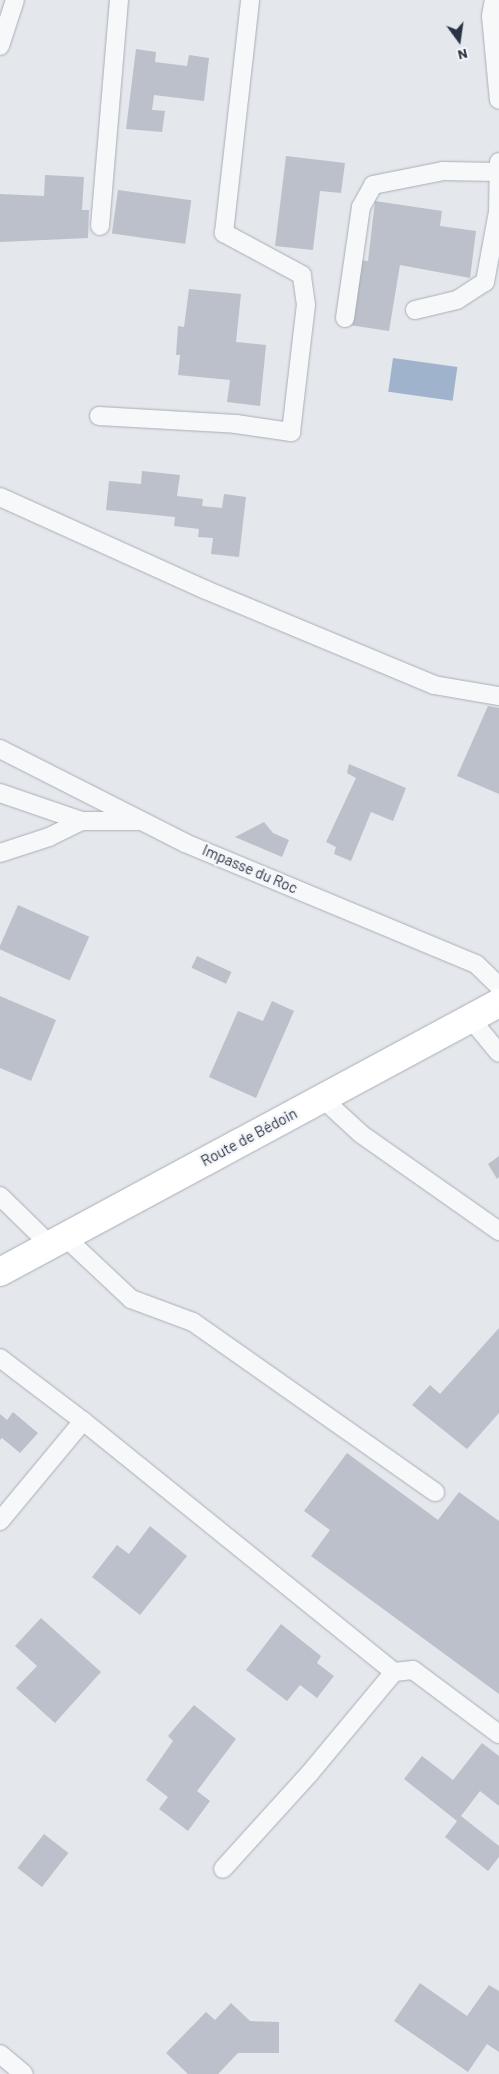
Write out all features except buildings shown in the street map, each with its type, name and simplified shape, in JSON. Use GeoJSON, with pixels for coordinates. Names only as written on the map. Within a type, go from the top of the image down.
{"type":"FeatureCollection","features":[{"type":"Feature","properties":{"kind":"main road","name":"Route de Bédoin"},"geometry":{"type":"LineString","coordinates":[[0,1272],[499,1003]]}},
{"type":"Feature","properties":{"kind":"lane"},"geometry":{"type":"LineString","coordinates":[[0,46],[15,0]]}},
{"type":"Feature","properties":{"kind":"lane"},"geometry":{"type":"LineString","coordinates":[[100,226],[119,0]]}},
{"type":"Feature","properties":{"kind":"lane"},"geometry":{"type":"LineString","coordinates":[[99,416],[236,424],[291,432],[306,305],[302,275],[224,233],[250,0]]}},
{"type":"Feature","properties":{"kind":"lane"},"geometry":{"type":"LineString","coordinates":[[494,0],[491,16],[499,100]]}},
{"type":"Feature","properties":{"kind":"lane"},"geometry":{"type":"LineString","coordinates":[[345,318],[361,207],[373,186],[443,172],[498,167],[498,212],[486,282],[457,300],[415,310]]}},
{"type":"Feature","properties":{"kind":"lane"},"geometry":{"type":"LineString","coordinates":[[0,497],[206,590],[434,685],[499,696]]}},
{"type":"Feature","properties":{"kind":"lane","name":"Impasse du Roc"},"geometry":{"type":"LineString","coordinates":[[0,749],[185,843],[476,964],[499,986]]}},
{"type":"Feature","properties":{"kind":"lane"},"geometry":{"type":"LineString","coordinates":[[0,793],[82,820],[142,820]]}},
{"type":"Feature","properties":{"kind":"lane"},"geometry":{"type":"LineString","coordinates":[[0,853],[49,837],[82,820]]}},
{"type":"Feature","properties":{"kind":"lane"},"geometry":{"type":"LineString","coordinates":[[470,1018],[499,1053]]}},
{"type":"Feature","properties":{"kind":"lane"},"geometry":{"type":"LineString","coordinates":[[322,1098],[361,1134],[499,1232]]}},
{"type":"Feature","properties":{"kind":"lane"},"geometry":{"type":"LineString","coordinates":[[0,1196],[131,1299],[192,1322],[435,1492]]}},
{"type":"Feature","properties":{"kind":"lane"},"geometry":{"type":"LineString","coordinates":[[0,1358],[83,1421],[394,1672]]}},
{"type":"Feature","properties":{"kind":"lane"},"geometry":{"type":"LineString","coordinates":[[0,1520],[83,1421]]}},
{"type":"Feature","properties":{"kind":"lane"},"geometry":{"type":"LineString","coordinates":[[222,1869],[309,1774],[394,1672],[413,1670],[499,1734]]}},
{"type":"Feature","properties":{"kind":"lane"},"geometry":{"type":"LineString","coordinates":[[0,2054],[24,2074]]}},
{"type":"Feature","properties":{"kind":"water"},"geometry":{"type":"Polygon","coordinates":[[[393,358],[457,367],[453,401],[388,392],[393,358]]]}}]}
